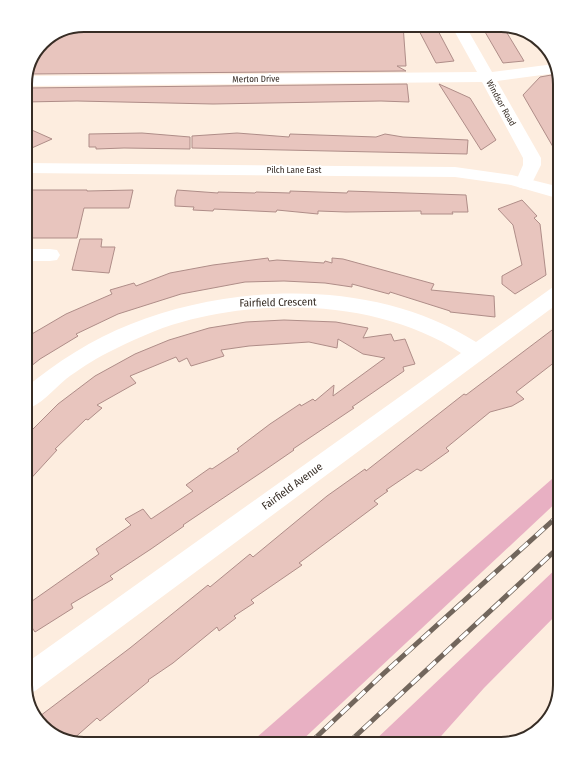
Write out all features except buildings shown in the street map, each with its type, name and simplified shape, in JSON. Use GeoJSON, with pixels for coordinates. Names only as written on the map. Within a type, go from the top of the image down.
{"type":"FeatureCollection","features":[{"type":"Feature","properties":{"kind":"street","name":"Windsor Road"},"geometry":{"type":"LineString","coordinates":[[462,32],[532,158],[532,165],[524,183]]}},
{"type":"Feature","properties":{"kind":"street","name":"Merton Drive"},"geometry":{"type":"LineString","coordinates":[[32,81],[487,77],[551,70]]}},
{"type":"Feature","properties":{"kind":"street","name":"Pilch Lane East"},"geometry":{"type":"LineString","coordinates":[[32,168],[439,172],[474,174],[524,183],[553,192]]}},
{"type":"Feature","properties":{"kind":"street"},"geometry":{"type":"LineString","coordinates":[[32,255],[50,255]]}},
{"type":"Feature","properties":{"kind":"street","name":"Fairfield Avenue"},"geometry":{"type":"LineString","coordinates":[[32,676],[475,352],[553,297]]}},
{"type":"Feature","properties":{"kind":"street","name":"Fairfield Crescent"},"geometry":{"type":"LineString","coordinates":[[32,395],[63,369],[87,354],[146,325],[182,313],[238,302],[308,300],[339,303],[376,310],[398,315],[430,326],[475,352]]}},
{"type":"Feature","properties":{"kind":"shaded area"},"geometry":{"type":"Polygon","coordinates":[[[553,478],[553,506],[305,737],[257,737],[553,478]]]}},
{"type":"Feature","properties":{"kind":"shaded area"},"geometry":{"type":"Polygon","coordinates":[[[553,572],[553,618],[484,688],[440,737],[378,737],[553,572]]]}},
{"type":"Feature","properties":{"kind":"railway"},"geometry":{"type":"LineString","coordinates":[[316,737],[382,675],[553,520]]}},
{"type":"Feature","properties":{"kind":"railway"},"geometry":{"type":"LineString","coordinates":[[355,737],[553,553]]}}]}
